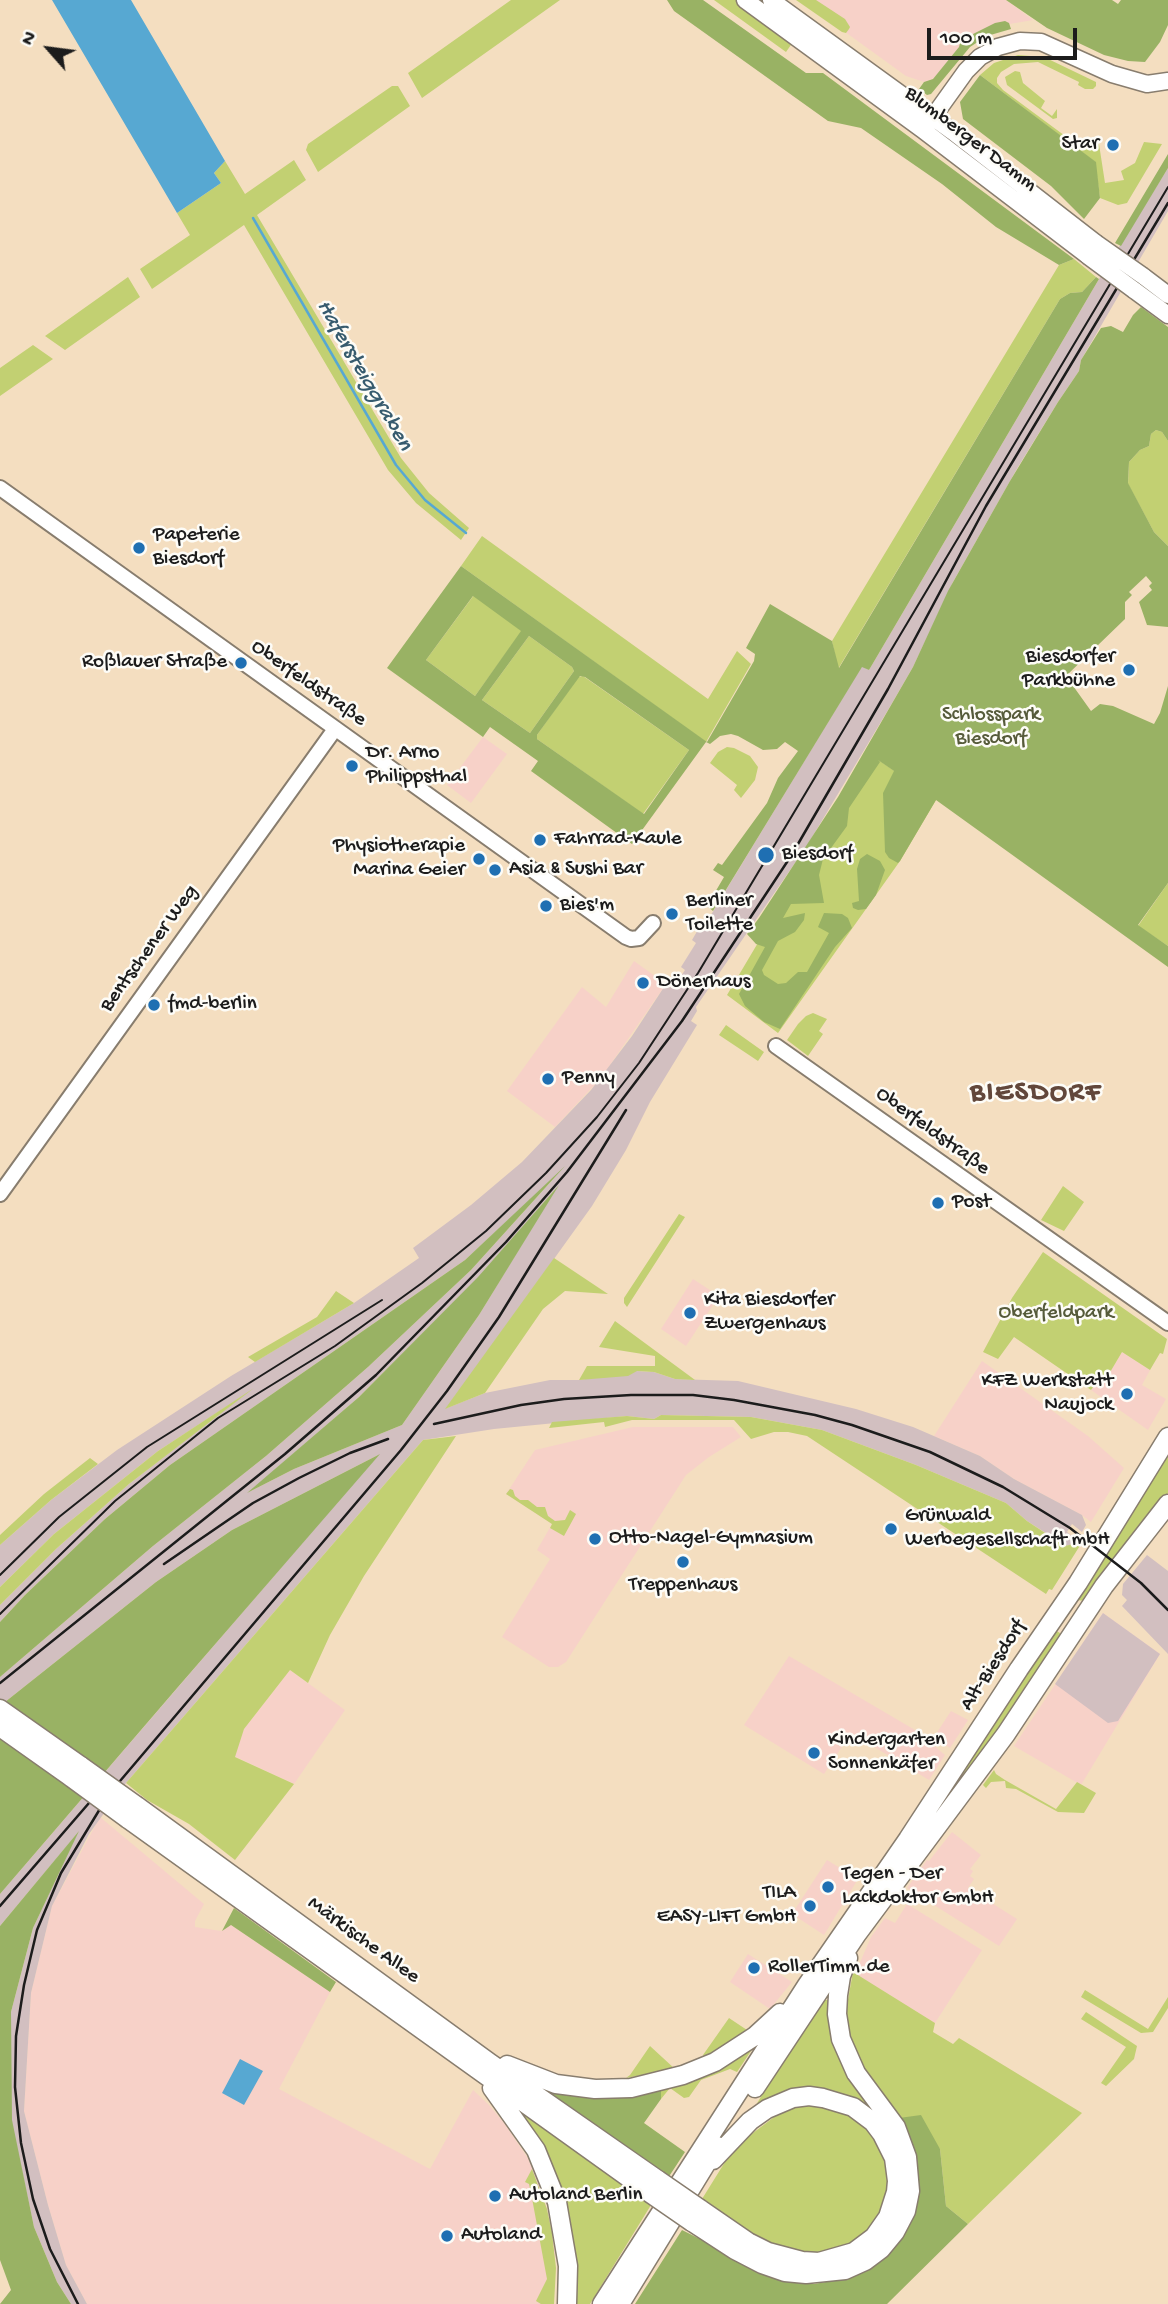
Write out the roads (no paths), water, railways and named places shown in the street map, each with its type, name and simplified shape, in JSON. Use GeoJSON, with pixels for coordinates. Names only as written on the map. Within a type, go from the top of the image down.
{"type":"FeatureCollection","features":[{"type":"Feature","properties":{"kind":"main road","name":"Blumberger Damm"},"geometry":{"type":"LineString","coordinates":[[745,0],[928,124]]}},
{"type":"Feature","properties":{"kind":"main road","name":"Blumberger Damm"},"geometry":{"type":"LineString","coordinates":[[771,0],[1138,284],[1168,315]]}},
{"type":"Feature","properties":{"kind":"main road"},"geometry":{"type":"LineString","coordinates":[[928,124],[966,71],[980,57],[998,47],[1020,41],[1041,42],[1112,74],[1147,84],[1168,81]]}},
{"type":"Feature","properties":{"kind":"main road","name":"Blumberger Damm"},"geometry":{"type":"LineString","coordinates":[[1138,284],[1168,295]]}},
{"type":"Feature","properties":{"kind":"main road","name":"Alt-Biesdorf"},"geometry":{"type":"LineString","coordinates":[[602,2304],[807,1985],[908,1839],[1018,1669],[1079,1583],[1168,1437]]}},
{"type":"Feature","properties":{"kind":"main road"},"geometry":{"type":"LineString","coordinates":[[620,2304],[701,2172],[858,1934],[985,1763],[1104,1586],[1168,1504]]}},
{"type":"Feature","properties":{"kind":"main road","name":"Märkische Allee"},"geometry":{"type":"LineString","coordinates":[[1,1715],[244,1893],[456,2036],[696,2216]]}},
{"type":"Feature","properties":{"kind":"main road","name":"Märkische Allee"},"geometry":{"type":"LineString","coordinates":[[244,1893],[459,2056],[654,2186]]}},
{"type":"Feature","properties":{"kind":"main road"},"geometry":{"type":"LineString","coordinates":[[696,2216],[735,2250],[785,2272],[806,2274],[845,2270],[865,2261],[881,2249],[895,2232],[906,2211],[910,2192],[907,2157],[896,2127],[856,2073],[848,2057],[841,2039],[837,2014],[841,1976],[858,1934]]}},
{"type":"Feature","properties":{"kind":"main road"},"geometry":{"type":"LineString","coordinates":[[456,2036],[510,2067],[556,2084],[595,2089],[631,2088],[683,2076],[715,2062],[755,2036],[807,1985]]}},
{"type":"Feature","properties":{"kind":"main road"},"geometry":{"type":"LineString","coordinates":[[459,2056],[507,2107],[536,2150],[546,2171],[557,2202],[565,2238],[568,2266],[567,2304]]}},
{"type":"Feature","properties":{"kind":"main road"},"geometry":{"type":"LineString","coordinates":[[696,2216],[768,2252],[802,2261],[832,2260],[854,2252],[874,2237],[888,2217],[897,2181],[894,2158],[873,2122],[853,2107],[809,2096],[778,2103],[750,2122],[701,2172]]}},
{"type":"Feature","properties":{"kind":"street","name":"Oberfeldstraße"},"geometry":{"type":"LineString","coordinates":[[0,488],[626,937],[639,938],[653,923]]}},
{"type":"Feature","properties":{"kind":"street","name":"Bentschener Weg"},"geometry":{"type":"LineString","coordinates":[[0,1194],[335,729]]}},
{"type":"Feature","properties":{"kind":"street","name":"Oberfeldstraße"},"geometry":{"type":"LineString","coordinates":[[776,1046],[1168,1324]]}},
{"type":"Feature","properties":{"kind":"water"},"geometry":{"type":"Polygon","coordinates":[[[52,0],[131,0],[225,161],[214,173],[221,183],[177,213],[52,0]]]}},
{"type":"Feature","properties":{"kind":"water"},"geometry":{"type":"Polygon","coordinates":[[[240,2059],[263,2071],[244,2105],[222,2093],[240,2059]]]}},
{"type":"Feature","properties":{"kind":"waterway","name":"Hafersteiggraben"},"geometry":{"type":"LineString","coordinates":[[253,218],[396,465],[425,500],[466,533]]}},
{"type":"Feature","properties":{"kind":"tram line"},"geometry":{"type":"LineString","coordinates":[[0,1614],[115,1501],[218,1418],[335,1346],[422,1283],[486,1231],[546,1173],[597,1117],[639,1063],[698,973],[1168,187]]}},
{"type":"Feature","properties":{"kind":"tram line"},"geometry":{"type":"LineString","coordinates":[[0,1575],[59,1517],[147,1447],[382,1300]]}},
{"type":"Feature","properties":{"kind":"railway"},"geometry":{"type":"LineString","coordinates":[[0,1683],[285,1454],[376,1375],[506,1242],[567,1172],[682,1021],[791,856],[888,689],[986,506],[1168,203]]}},
{"type":"Feature","properties":{"kind":"railway"},"geometry":{"type":"LineString","coordinates":[[78,2304],[50,2249],[33,2199],[21,2143],[15,2087],[16,2036],[24,1985],[37,1930],[61,1873],[109,1794],[401,1450],[447,1391],[499,1317],[626,1110]]}},
{"type":"Feature","properties":{"kind":"railway"},"geometry":{"type":"LineString","coordinates":[[434,1424],[521,1405],[631,1395],[693,1395],[815,1415],[930,1452],[1003,1487],[1070,1528],[1141,1583],[1168,1610]]}},
{"type":"Feature","properties":{"kind":"railway"},"geometry":{"type":"LineString","coordinates":[[164,1564],[253,1503],[350,1453],[388,1439]]}},
{"type":"Feature","properties":{"kind":"railway"},"geometry":{"type":"LineString","coordinates":[[0,1906],[108,1781]]}},
{"type":"Feature","properties":{"kind":"place","name":"Star"},"geometry":{"type":"Point","coordinates":[1113,145]}},
{"type":"Feature","properties":{"kind":"place","name":"Papeterie Biesdorf"},"geometry":{"type":"Point","coordinates":[139,548]}},
{"type":"Feature","properties":{"kind":"place","name":"Roßlauer Straße"},"geometry":{"type":"Point","coordinates":[241,663]}},
{"type":"Feature","properties":{"kind":"place","name":"Biesdorfer Parkbühne"},"geometry":{"type":"Point","coordinates":[1129,670]}},
{"type":"Feature","properties":{"kind":"place","name":"Dr. Arno Philippsthal"},"geometry":{"type":"Point","coordinates":[352,766]}},
{"type":"Feature","properties":{"kind":"place","name":"Fahrrad-Kaule"},"geometry":{"type":"Point","coordinates":[540,840]}},
{"type":"Feature","properties":{"kind":"place","name":"Biesdorf"},"geometry":{"type":"Point","coordinates":[766,855]}},
{"type":"Feature","properties":{"kind":"place","name":"Physiotherapie Marina Geier"},"geometry":{"type":"Point","coordinates":[479,859]}},
{"type":"Feature","properties":{"kind":"place","name":"Asia & Sushi Bar"},"geometry":{"type":"Point","coordinates":[495,870]}},
{"type":"Feature","properties":{"kind":"place","name":"Bies'm"},"geometry":{"type":"Point","coordinates":[546,906]}},
{"type":"Feature","properties":{"kind":"place","name":"Berliner Toilette"},"geometry":{"type":"Point","coordinates":[672,914]}},
{"type":"Feature","properties":{"kind":"place","name":"Dönerhaus"},"geometry":{"type":"Point","coordinates":[643,983]}},
{"type":"Feature","properties":{"kind":"place","name":"fmd-berlin"},"geometry":{"type":"Point","coordinates":[154,1005]}},
{"type":"Feature","properties":{"kind":"place","name":"Penny"},"geometry":{"type":"Point","coordinates":[548,1079]}},
{"type":"Feature","properties":{"kind":"place","name":"Post"},"geometry":{"type":"Point","coordinates":[938,1203]}},
{"type":"Feature","properties":{"kind":"place","name":"Kita Biesdorfer Zwergenhaus"},"geometry":{"type":"Point","coordinates":[690,1313]}},
{"type":"Feature","properties":{"kind":"place","name":"KFZ Werkstatt Naujock"},"geometry":{"type":"Point","coordinates":[1127,1394]}},
{"type":"Feature","properties":{"kind":"place","name":"Grünwald Werbegesellschaft mbH"},"geometry":{"type":"Point","coordinates":[891,1529]}},
{"type":"Feature","properties":{"kind":"place","name":"Otto-Nagel-Gymnasium"},"geometry":{"type":"Point","coordinates":[595,1539]}},
{"type":"Feature","properties":{"kind":"place","name":"Treppenhaus"},"geometry":{"type":"Point","coordinates":[683,1562]}},
{"type":"Feature","properties":{"kind":"place","name":"Kindergarten Sonnenkäfer"},"geometry":{"type":"Point","coordinates":[814,1753]}},
{"type":"Feature","properties":{"kind":"place","name":"Tegen - Der Lackdoktor GmbH"},"geometry":{"type":"Point","coordinates":[828,1887]}},
{"type":"Feature","properties":{"kind":"place","name":"TILA EASY-LIFT GmbH"},"geometry":{"type":"Point","coordinates":[810,1906]}},
{"type":"Feature","properties":{"kind":"place","name":"RollerTimm.de"},"geometry":{"type":"Point","coordinates":[754,1968]}},
{"type":"Feature","properties":{"kind":"place","name":"Autoland Berlin"},"geometry":{"type":"Point","coordinates":[495,2196]}},
{"type":"Feature","properties":{"kind":"place","name":"Autoland"},"geometry":{"type":"Point","coordinates":[447,2236]}},
{"type":"Feature","properties":{"kind":"district","name":"BIESDORF"},"geometry":{"type":"Point","coordinates":[1036,1095]}},
{"type":"Feature","properties":{"kind":"park label","name":"Schlosspark Biesdorf"},"geometry":{"type":"Point","coordinates":[991,728]}},
{"type":"Feature","properties":{"kind":"park label","name":"Oberfeldpark"},"geometry":{"type":"Point","coordinates":[1056,1314]}}]}
